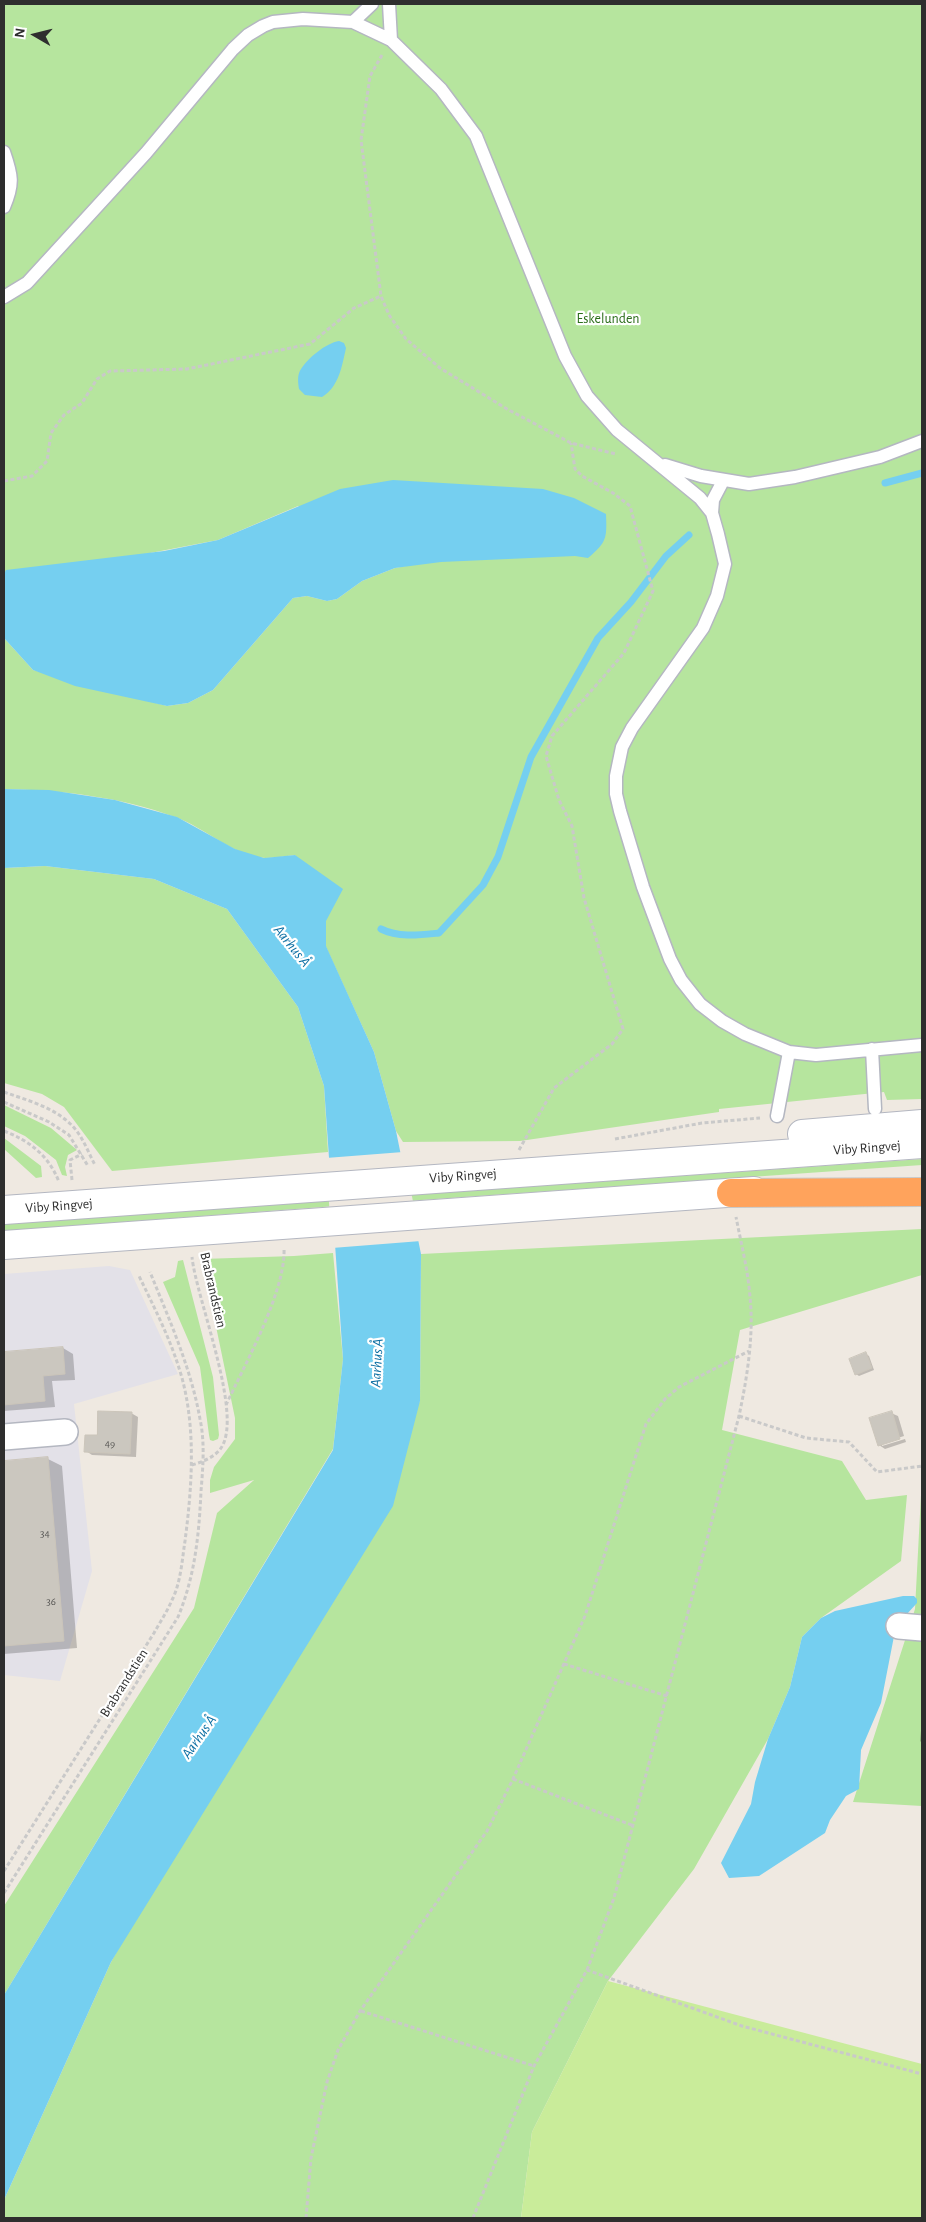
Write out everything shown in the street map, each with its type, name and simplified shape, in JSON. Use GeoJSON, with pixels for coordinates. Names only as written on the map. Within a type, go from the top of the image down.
{"type":"FeatureCollection","features":[{"type":"Feature","properties":{"kind":"highway"},"geometry":{"type":"LineString","coordinates":[[731,1193],[922,1192]]}},
{"type":"Feature","properties":{"kind":"main road"},"geometry":{"type":"LineString","coordinates":[[553,1171],[740,1138],[922,1124]]}},
{"type":"Feature","properties":{"kind":"main road","name":"Viby Ringvej"},"geometry":{"type":"LineString","coordinates":[[4,1210],[922,1144]]}},
{"type":"Feature","properties":{"kind":"main road"},"geometry":{"type":"LineString","coordinates":[[4,1245],[922,1179]]}},
{"type":"Feature","properties":{"kind":"street"},"geometry":{"type":"LineString","coordinates":[[4,1437],[65,1432]]}},
{"type":"Feature","properties":{"kind":"lane"},"geometry":{"type":"LineString","coordinates":[[353,22],[372,4]]}},
{"type":"Feature","properties":{"kind":"lane"},"geometry":{"type":"LineString","coordinates":[[389,4],[391,40]]}},
{"type":"Feature","properties":{"kind":"lane"},"geometry":{"type":"LineString","coordinates":[[4,297],[27,283],[146,153],[233,49],[248,35],[273,22],[322,19],[353,22],[391,40],[441,89],[459,110],[476,136],[565,356],[587,396],[617,430],[700,498],[712,513]]}},
{"type":"Feature","properties":{"kind":"lane"},"geometry":{"type":"LineString","coordinates":[[4,152],[12,176],[11,191],[4,207]]}},
{"type":"Feature","properties":{"kind":"lane"},"geometry":{"type":"LineString","coordinates":[[658,463],[701,476],[749,484],[795,477],[880,457],[922,441]]}},
{"type":"Feature","properties":{"kind":"lane"},"geometry":{"type":"LineString","coordinates":[[723,480],[713,500],[712,513],[725,564],[717,596],[703,628],[629,734],[622,747],[619,761],[616,794],[643,887],[670,959],[681,980],[700,1004],[722,1022],[745,1034],[790,1052],[816,1055],[922,1046]]}},
{"type":"Feature","properties":{"kind":"lane"},"geometry":{"type":"LineString","coordinates":[[872,1049],[875,1109]]}},
{"type":"Feature","properties":{"kind":"lane"},"geometry":{"type":"LineString","coordinates":[[778,1116],[790,1052]]}},
{"type":"Feature","properties":{"kind":"path"},"geometry":{"type":"LineString","coordinates":[[391,40],[370,76],[361,140],[381,296],[389,315],[406,339],[440,368],[507,409],[571,444],[619,454]]}},
{"type":"Feature","properties":{"kind":"path"},"geometry":{"type":"LineString","coordinates":[[4,481],[32,476],[47,461],[50,433],[64,415],[82,403],[97,379],[110,371],[187,369],[310,344],[354,308],[381,296]]}},
{"type":"Feature","properties":{"kind":"path"},"geometry":{"type":"LineString","coordinates":[[516,1173],[519,1146],[554,1088],[612,1044],[624,1029],[584,898],[572,826],[559,800],[546,756],[552,736],[624,653],[653,590],[630,506],[613,492],[582,476],[575,469],[571,444]]}},
{"type":"Feature","properties":{"kind":"path"},"geometry":{"type":"LineString","coordinates":[[4,1092],[41,1105],[61,1116],[76,1131],[95,1165]]}},
{"type":"Feature","properties":{"kind":"path"},"geometry":{"type":"LineString","coordinates":[[4,1102],[56,1126],[69,1135],[88,1166]]}},
{"type":"Feature","properties":{"kind":"path"},"geometry":{"type":"LineString","coordinates":[[605,1141],[702,1123],[778,1116]]}},
{"type":"Feature","properties":{"kind":"path"},"geometry":{"type":"LineString","coordinates":[[4,1131],[34,1147],[51,1162],[68,1206]]}},
{"type":"Feature","properties":{"kind":"path"},"geometry":{"type":"LineString","coordinates":[[72,1178],[70,1160],[82,1154]]}},
{"type":"Feature","properties":{"kind":"path"},"geometry":{"type":"LineString","coordinates":[[473,2218],[534,2066],[587,1970],[614,1898],[739,1416],[746,1385],[750,1298],[731,1193]]}},
{"type":"Feature","properties":{"kind":"path"},"geometry":{"type":"LineString","coordinates":[[226,1406],[278,1286],[285,1263],[283,1224]]}},
{"type":"Feature","properties":{"kind":"path","name":"Brabrandstien"},"geometry":{"type":"LineString","coordinates":[[190,1231],[193,1266],[215,1350],[226,1406],[227,1427],[220,1449],[203,1462],[192,1465]]}},
{"type":"Feature","properties":{"kind":"path","name":"Brabrandstien"},"geometry":{"type":"LineString","coordinates":[[4,1894],[178,1617],[188,1595],[195,1562],[200,1521],[203,1462],[201,1420],[192,1384],[176,1336],[150,1272]]}},
{"type":"Feature","properties":{"kind":"path"},"geometry":{"type":"LineString","coordinates":[[4,1871],[154,1634],[173,1599],[181,1571],[189,1511],[192,1465],[190,1423],[182,1378],[169,1339],[140,1276]]}},
{"type":"Feature","properties":{"kind":"path"},"geometry":{"type":"LineString","coordinates":[[306,2218],[312,2158],[327,2082],[338,2050],[360,2011],[487,1831],[513,1779],[585,1616],[646,1424],[665,1399],[679,1387],[749,1351]]}},
{"type":"Feature","properties":{"kind":"path"},"geometry":{"type":"LineString","coordinates":[[739,1416],[806,1438],[849,1442],[877,1472],[922,1466]]}},
{"type":"Feature","properties":{"kind":"path"},"geometry":{"type":"LineString","coordinates":[[564,1664],[667,1696]]}},
{"type":"Feature","properties":{"kind":"path"},"geometry":{"type":"LineString","coordinates":[[513,1779],[634,1826]]}},
{"type":"Feature","properties":{"kind":"path"},"geometry":{"type":"LineString","coordinates":[[587,1970],[742,2026],[922,2074]]}},
{"type":"Feature","properties":{"kind":"path"},"geometry":{"type":"LineString","coordinates":[[360,2011],[534,2066]]}},
{"type":"Feature","properties":{"kind":"shaded area"},"geometry":{"type":"Polygon","coordinates":[[[109,1266],[130,1270],[178,1374],[74,1404],[92,1571],[60,1681],[4,1675],[4,1274],[109,1266]]]}},
{"type":"Feature","properties":{"kind":"green space","name":"Eskelunden"},"geometry":{"type":"Polygon","coordinates":[[[4,4],[922,4],[922,1099],[887,1100],[884,1092],[719,1109],[719,1112],[520,1141],[403,1142],[396,1131],[374,1052],[326,947],[326,921],[295,855],[265,858],[253,856],[230,847],[175,817],[133,804],[69,793],[4,789],[4,638],[33,670],[167,706],[188,703],[213,690],[293,598],[307,596],[327,601],[337,599],[362,581],[395,568],[406,566],[298,506],[218,540],[4,581],[4,4]]]}},
{"type":"Feature","properties":{"kind":"green space"},"geometry":{"type":"Polygon","coordinates":[[[45,866],[154,879],[227,909],[298,1007],[324,1086],[328,1152],[112,1171],[64,1107],[42,1094],[4,1083],[4,868],[45,866]]]}},
{"type":"Feature","properties":{"kind":"green space"},"geometry":{"type":"Polygon","coordinates":[[[4,1105],[51,1128],[77,1150],[68,1155],[65,1167],[67,1176],[62,1175],[56,1160],[25,1136],[4,1126],[4,1105]]]}},
{"type":"Feature","properties":{"kind":"green space"},"geometry":{"type":"Polygon","coordinates":[[[4,1138],[41,1166],[42,1177],[36,1178],[4,1149],[4,1138]]]}},
{"type":"Feature","properties":{"kind":"green space"},"geometry":{"type":"Polygon","coordinates":[[[922,1159],[922,1165],[393,1202],[393,1196],[922,1159]]]}},
{"type":"Feature","properties":{"kind":"green space"},"geometry":{"type":"Polygon","coordinates":[[[348,1198],[349,1205],[4,1231],[4,1224],[348,1198]]]}},
{"type":"Feature","properties":{"kind":"green space"},"geometry":{"type":"Polygon","coordinates":[[[922,1229],[922,1275],[740,1330],[722,1430],[842,1461],[866,1500],[907,1495],[901,1561],[821,1618],[802,1637],[790,1687],[768,1739],[694,1869],[608,1981],[532,2132],[521,2218],[4,2218],[4,2200],[111,1962],[420,1401],[421,1254],[922,1229]]]}},
{"type":"Feature","properties":{"kind":"green space"},"geometry":{"type":"Polygon","coordinates":[[[333,1253],[343,1359],[333,1449],[4,1995],[4,1906],[194,1608],[217,1513],[254,1480],[210,1493],[210,1480],[214,1467],[235,1439],[235,1418],[202,1259],[333,1253]]]}},
{"type":"Feature","properties":{"kind":"green space"},"geometry":{"type":"Polygon","coordinates":[[[183,1260],[213,1377],[219,1435],[218,1439],[213,1441],[210,1440],[209,1435],[200,1367],[163,1282],[175,1277],[178,1261],[183,1260]]]}},
{"type":"Feature","properties":{"kind":"green space"},"geometry":{"type":"Polygon","coordinates":[[[922,1476],[922,1806],[853,1802],[915,1609],[922,1476]]]}},
{"type":"Feature","properties":{"kind":"green space"},"geometry":{"type":"Polygon","coordinates":[[[608,1981],[922,2064],[922,2218],[521,2218],[532,2132],[608,1981]]]}},
{"type":"Feature","properties":{"kind":"water"},"geometry":{"type":"Polygon","coordinates":[[[339,341],[344,343],[346,348],[336,382],[328,393],[322,397],[305,395],[299,389],[298,376],[301,369],[318,352],[339,341]]]}},
{"type":"Feature","properties":{"kind":"water"},"geometry":{"type":"Polygon","coordinates":[[[393,480],[543,489],[574,498],[606,514],[605,539],[599,548],[588,558],[575,556],[441,562],[395,568],[362,581],[337,599],[327,601],[307,596],[293,598],[213,690],[188,703],[167,706],[75,686],[33,670],[4,638],[4,574],[6,570],[164,551],[218,540],[340,489],[393,480]]]}},
{"type":"Feature","properties":{"kind":"water","name":"Aarhus Å"},"geometry":{"type":"Polygon","coordinates":[[[4,789],[49,790],[115,800],[177,817],[235,849],[264,858],[295,855],[343,889],[326,921],[326,946],[374,1052],[396,1131],[421,1254],[420,1401],[393,1506],[111,1962],[4,2200],[4,1995],[333,1450],[343,1359],[324,1086],[298,1007],[227,909],[154,879],[45,866],[4,868],[4,789]]]}},
{"type":"Feature","properties":{"kind":"water"},"geometry":{"type":"Polygon","coordinates":[[[903,1596],[914,1596],[917,1599],[917,1603],[896,1626],[881,1703],[861,1750],[859,1789],[846,1796],[830,1820],[825,1833],[759,1876],[729,1878],[721,1863],[751,1804],[755,1782],[768,1739],[790,1687],[802,1637],[821,1618],[835,1611],[903,1596]]]}},
{"type":"Feature","properties":{"kind":"pier"},"geometry":{"type":"Polygon","coordinates":[[[403,1152],[421,1241],[332,1248],[326,1158],[403,1152]]]}},
{"type":"Feature","properties":{"kind":"building"},"geometry":{"type":"Polygon","coordinates":[[[63,1347],[65,1374],[43,1376],[45,1401],[4,1405],[4,1352],[63,1347]]]}},
{"type":"Feature","properties":{"kind":"building"},"geometry":{"type":"Polygon","coordinates":[[[866,1352],[872,1368],[855,1375],[849,1359],[866,1352]]]}},
{"type":"Feature","properties":{"kind":"building"},"geometry":{"type":"Polygon","coordinates":[[[98,1411],[132,1412],[130,1454],[84,1452],[85,1435],[97,1435],[98,1411]]]}},
{"type":"Feature","properties":{"kind":"building"},"geometry":{"type":"Polygon","coordinates":[[[892,1411],[900,1439],[878,1446],[869,1418],[892,1411]]]}},
{"type":"Feature","properties":{"kind":"building"},"geometry":{"type":"Polygon","coordinates":[[[48,1457],[64,1641],[4,1646],[4,1461],[48,1457]]]}},
{"type":"Feature","properties":{"kind":"waterway"},"geometry":{"type":"LineString","coordinates":[[885,483],[922,473]]}},
{"type":"Feature","properties":{"kind":"waterway"},"geometry":{"type":"LineString","coordinates":[[381,929],[402,935],[439,933],[483,885],[498,857],[531,757],[598,638],[631,602],[666,556],[689,535]]}}]}
